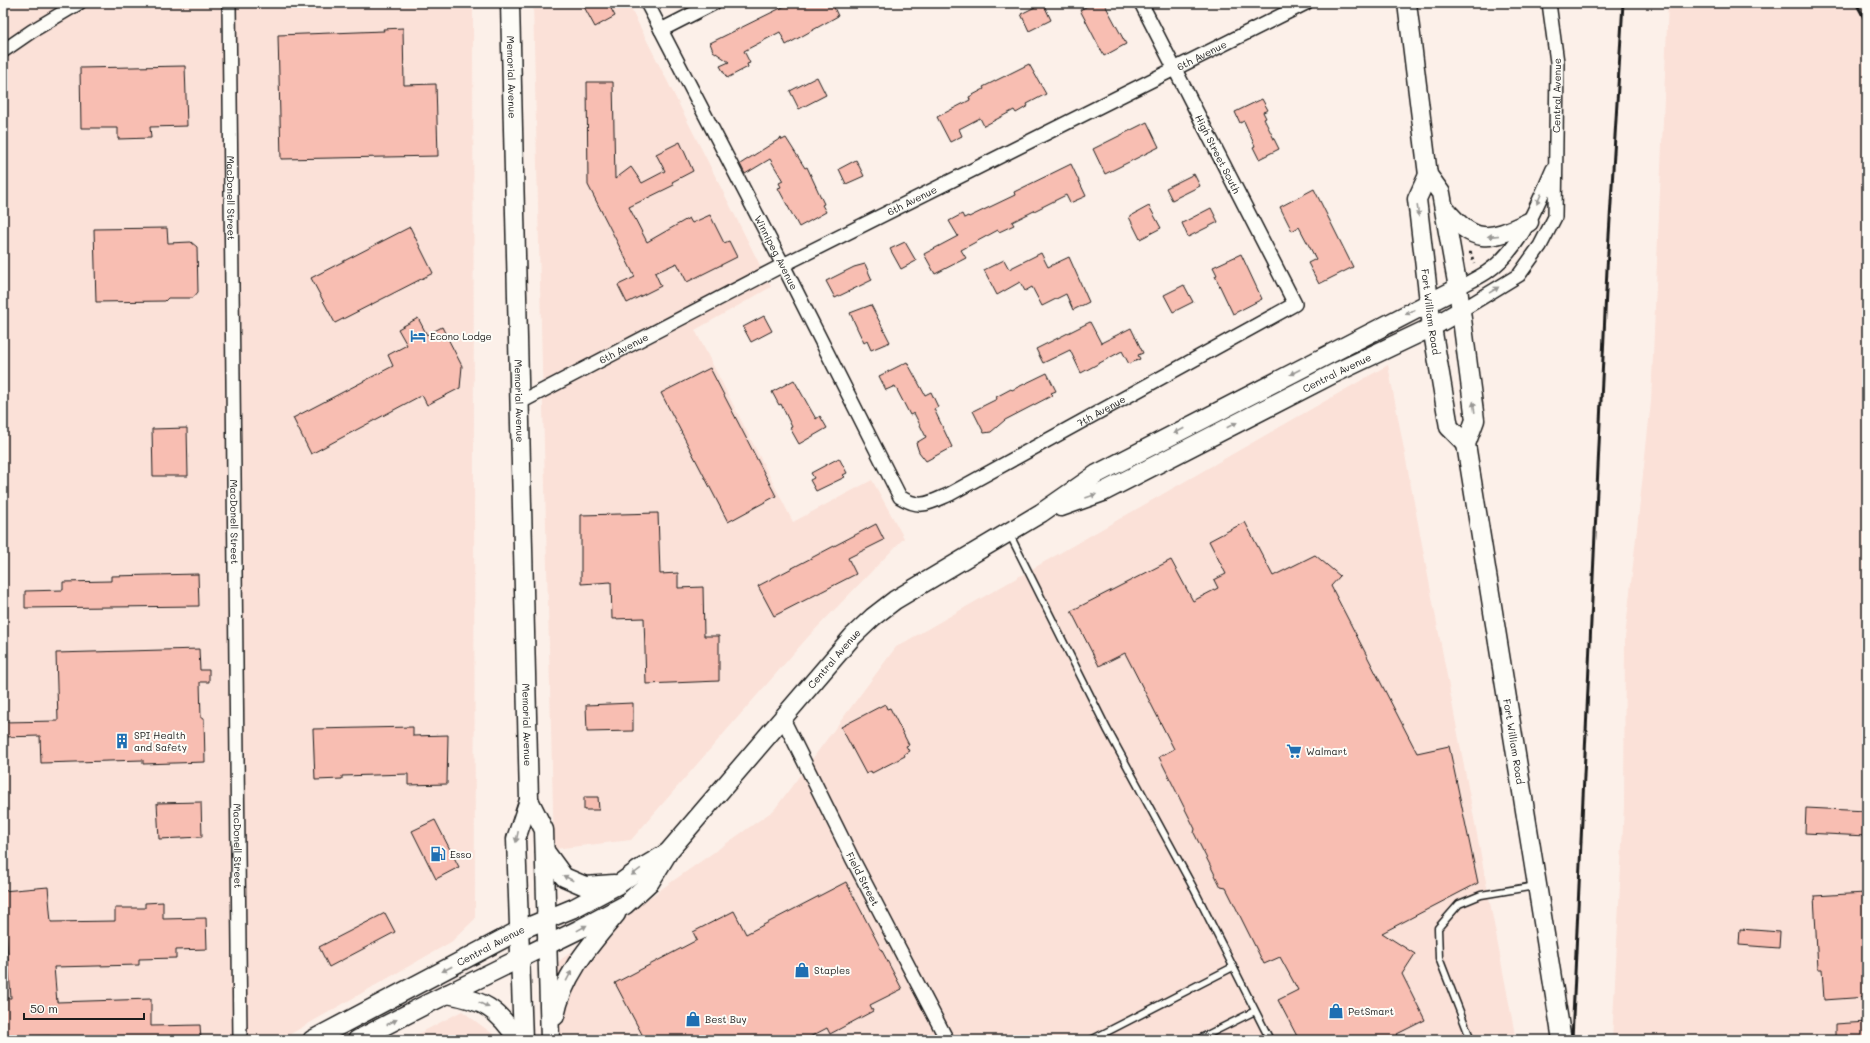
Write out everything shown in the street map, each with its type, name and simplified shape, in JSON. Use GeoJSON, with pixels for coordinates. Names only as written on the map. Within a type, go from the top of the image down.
{"type":"FeatureCollection","features":[{"type":"Feature","properties":{"kind":"main road","name":"Memorial Avenue"},"geometry":{"type":"LineString","coordinates":[[510,3],[529,800],[516,839],[518,931],[523,1040]]}},
{"type":"Feature","properties":{"kind":"main road","name":"Fort William Road"},"geometry":{"type":"LineString","coordinates":[[1407,3],[1428,175],[1441,193],[1458,288],[1475,420],[1466,444],[1562,1040]]}},
{"type":"Feature","properties":{"kind":"main road","name":"Fort William Road"},"geometry":{"type":"LineString","coordinates":[[1428,175],[1417,200],[1432,327],[1449,427],[1466,444]]}},
{"type":"Feature","properties":{"kind":"main road"},"geometry":{"type":"LineString","coordinates":[[1444,208],[1457,224],[1468,232],[1483,237],[1503,235],[1529,222]]}},
{"type":"Feature","properties":{"kind":"main road","name":"Central Avenue"},"geometry":{"type":"LineString","coordinates":[[357,1040],[548,945],[624,905],[650,882],[669,852],[782,717],[853,636],[894,600],[1008,531],[1041,513],[1097,474],[1458,288]]}},
{"type":"Feature","properties":{"kind":"main road","name":"Central Avenue"},"geometry":{"type":"LineString","coordinates":[[1041,513],[1103,492],[1333,374],[1432,327],[1460,311]]}},
{"type":"Feature","properties":{"kind":"main road","name":"Memorial Avenue"},"geometry":{"type":"LineString","coordinates":[[529,800],[544,830],[550,1040]]}},
{"type":"Feature","properties":{"kind":"main road"},"geometry":{"type":"LineString","coordinates":[[545,851],[564,877],[585,886],[619,884]]}},
{"type":"Feature","properties":{"kind":"main road","name":"Central Avenue"},"geometry":{"type":"LineString","coordinates":[[312,1040],[518,931],[574,908],[619,884],[640,869],[669,852]]}},
{"type":"Feature","properties":{"kind":"main road"},"geometry":{"type":"LineString","coordinates":[[550,1040],[558,1000],[569,976],[580,958],[624,905]]}},
{"type":"Feature","properties":{"kind":"main road"},"geometry":{"type":"LineString","coordinates":[[447,994],[470,998],[492,1010],[507,1024],[518,1040]]}},
{"type":"Feature","properties":{"kind":"street"},"geometry":{"type":"LineString","coordinates":[[3,51],[32,31],[79,3]]}},
{"type":"Feature","properties":{"kind":"street","name":"MacDonell Street"},"geometry":{"type":"LineString","coordinates":[[229,3],[240,1040]]}},
{"type":"Feature","properties":{"kind":"street","name":"Winnipeg Avenue"},"geometry":{"type":"LineString","coordinates":[[648,3],[783,265],[900,497],[905,500]]}},
{"type":"Feature","properties":{"kind":"street"},"geometry":{"type":"LineString","coordinates":[[661,30],[714,3]]}},
{"type":"Feature","properties":{"kind":"street","name":"High Street South"},"geometry":{"type":"LineString","coordinates":[[1141,3],[1295,304]]}},
{"type":"Feature","properties":{"kind":"street","name":"6th Avenue"},"geometry":{"type":"LineString","coordinates":[[519,403],[783,265],[1306,3]]}},
{"type":"Feature","properties":{"kind":"street","name":"Central Avenue"},"geometry":{"type":"LineString","coordinates":[[1460,311],[1519,275],[1540,246],[1555,217],[1557,62],[1549,3]]}},
{"type":"Feature","properties":{"kind":"street","name":"Central Avenue"},"geometry":{"type":"LineString","coordinates":[[1458,288],[1488,271],[1510,250],[1529,222],[1556,164]]}},
{"type":"Feature","properties":{"kind":"street","name":"7th Avenue"},"geometry":{"type":"LineString","coordinates":[[905,500],[912,504],[928,504],[950,494],[1295,304]]}},
{"type":"Feature","properties":{"kind":"street","name":"Field Street"},"geometry":{"type":"LineString","coordinates":[[782,717],[946,1040]]}},
{"type":"Feature","properties":{"kind":"lane"},"geometry":{"type":"LineString","coordinates":[[1008,531],[1107,729],[1194,888],[1270,1040]]}},
{"type":"Feature","properties":{"kind":"lane"},"geometry":{"type":"LineString","coordinates":[[1471,1040],[1438,958],[1438,928],[1459,904],[1481,895],[1536,886]]}},
{"type":"Feature","properties":{"kind":"lane"},"geometry":{"type":"LineString","coordinates":[[1091,1040],[1233,967]]}},
{"type":"Feature","properties":{"kind":"lane"},"geometry":{"type":"LineString","coordinates":[[1197,1040],[1255,1010]]}},
{"type":"Feature","properties":{"kind":"shaded area"},"geometry":{"type":"Polygon","coordinates":[[[3,3],[473,3],[475,919],[451,942],[280,1040],[3,1040],[3,3]]]}},
{"type":"Feature","properties":{"kind":"shaded area"},"geometry":{"type":"Polygon","coordinates":[[[533,3],[628,3],[771,287],[695,330],[793,522],[872,480],[904,538],[807,638],[631,840],[554,849],[533,3]]]}},
{"type":"Feature","properties":{"kind":"shaded area"},"geometry":{"type":"Polygon","coordinates":[[[1668,3],[1867,3],[1867,1040],[1612,1040],[1624,806],[1625,637],[1651,402],[1668,3]]]}},
{"type":"Feature","properties":{"kind":"shaded area"},"geometry":{"type":"Polygon","coordinates":[[[1388,365],[1516,1040],[551,1040],[549,968],[774,810],[896,647],[1388,365]]]}},
{"type":"Feature","properties":{"kind":"shaded area"},"geometry":{"type":"Polygon","coordinates":[[[462,1011],[498,1038],[498,1040],[407,1040],[462,1011]]]}},
{"type":"Feature","properties":{"kind":"building"},"geometry":{"type":"Polygon","coordinates":[[[582,3],[608,3],[615,16],[595,27],[582,3]]]}},
{"type":"Feature","properties":{"kind":"building"},"geometry":{"type":"Polygon","coordinates":[[[791,3],[832,3],[838,16],[786,45],[780,32],[744,51],[750,63],[747,64],[748,67],[727,78],[720,66],[729,62],[713,51],[710,43],[791,3]]]}},
{"type":"Feature","properties":{"kind":"building"},"geometry":{"type":"Polygon","coordinates":[[[1043,3],[1051,20],[1029,31],[1021,14],[1043,3]]]}},
{"type":"Feature","properties":{"kind":"building"},"geometry":{"type":"Polygon","coordinates":[[[1093,3],[1104,3],[1126,44],[1104,56],[1080,10],[1093,3]]]}},
{"type":"Feature","properties":{"kind":"building"},"geometry":{"type":"Polygon","coordinates":[[[403,28],[404,85],[436,84],[438,156],[281,159],[278,35],[384,31],[383,29],[403,28]]]}},
{"type":"Feature","properties":{"kind":"building"},"geometry":{"type":"Polygon","coordinates":[[[1029,64],[1046,94],[1027,104],[1028,106],[1016,113],[1014,110],[984,126],[980,118],[959,129],[962,136],[950,142],[937,117],[970,100],[969,97],[984,89],[983,87],[1029,64]]]}},
{"type":"Feature","properties":{"kind":"building"},"geometry":{"type":"Polygon","coordinates":[[[185,66],[187,126],[150,127],[151,138],[118,139],[118,128],[81,128],[80,68],[185,66]]]}},
{"type":"Feature","properties":{"kind":"building"},"geometry":{"type":"Polygon","coordinates":[[[817,77],[826,95],[799,109],[790,91],[817,77]]]}},
{"type":"Feature","properties":{"kind":"building"},"geometry":{"type":"Polygon","coordinates":[[[587,82],[613,82],[615,179],[631,167],[642,183],[665,171],[656,154],[680,142],[693,171],[672,182],[674,185],[629,207],[647,242],[689,218],[692,223],[710,215],[724,243],[729,241],[737,257],[687,282],[677,263],[655,273],[661,286],[627,303],[618,285],[635,277],[588,185],[587,82]]]}},
{"type":"Feature","properties":{"kind":"building"},"geometry":{"type":"Polygon","coordinates":[[[1262,99],[1268,110],[1263,112],[1266,118],[1264,119],[1279,149],[1259,159],[1244,121],[1240,123],[1235,112],[1262,99]]]}},
{"type":"Feature","properties":{"kind":"building"},"geometry":{"type":"Polygon","coordinates":[[[1147,122],[1159,147],[1105,174],[1093,149],[1147,122]]]}},
{"type":"Feature","properties":{"kind":"building"},"geometry":{"type":"Polygon","coordinates":[[[781,138],[782,140],[786,138],[805,168],[807,167],[824,204],[822,205],[826,212],[799,227],[778,188],[781,187],[779,183],[783,181],[770,159],[745,174],[740,164],[781,138]]]}},
{"type":"Feature","properties":{"kind":"building"},"geometry":{"type":"Polygon","coordinates":[[[856,160],[864,176],[846,184],[839,169],[856,160]]]}},
{"type":"Feature","properties":{"kind":"building"},"geometry":{"type":"Polygon","coordinates":[[[1071,164],[1086,196],[1070,203],[1066,195],[1012,222],[1014,225],[999,232],[998,230],[961,250],[966,258],[935,274],[924,254],[958,236],[949,221],[962,214],[964,218],[969,217],[1015,195],[1014,192],[1071,164]]]}},
{"type":"Feature","properties":{"kind":"building"},"geometry":{"type":"Polygon","coordinates":[[[1194,174],[1200,186],[1172,200],[1166,188],[1194,174]]]}},
{"type":"Feature","properties":{"kind":"building"},"geometry":{"type":"Polygon","coordinates":[[[1314,189],[1353,267],[1319,284],[1308,263],[1316,259],[1299,227],[1292,231],[1280,207],[1314,189]]]}},
{"type":"Feature","properties":{"kind":"building"},"geometry":{"type":"Polygon","coordinates":[[[1149,206],[1161,228],[1140,239],[1129,217],[1149,206]]]}},
{"type":"Feature","properties":{"kind":"building"},"geometry":{"type":"Polygon","coordinates":[[[1211,208],[1218,222],[1188,237],[1182,223],[1211,208]]]}},
{"type":"Feature","properties":{"kind":"building"},"geometry":{"type":"Polygon","coordinates":[[[410,227],[433,273],[335,323],[311,278],[410,227]]]}},
{"type":"Feature","properties":{"kind":"building"},"geometry":{"type":"Polygon","coordinates":[[[167,228],[168,243],[191,242],[197,247],[198,292],[193,298],[168,298],[165,301],[96,302],[94,229],[167,228]]]}},
{"type":"Feature","properties":{"kind":"building"},"geometry":{"type":"Polygon","coordinates":[[[905,242],[916,261],[901,269],[890,249],[905,242]]]}},
{"type":"Feature","properties":{"kind":"building"},"geometry":{"type":"Polygon","coordinates":[[[1041,253],[1048,267],[1069,257],[1089,302],[1073,310],[1066,294],[1042,306],[1032,287],[1025,291],[1020,282],[997,295],[984,270],[1004,260],[1009,269],[1041,253]]]}},
{"type":"Feature","properties":{"kind":"building"},"geometry":{"type":"Polygon","coordinates":[[[1241,254],[1262,299],[1233,314],[1215,276],[1217,275],[1213,267],[1241,254]]]}},
{"type":"Feature","properties":{"kind":"building"},"geometry":{"type":"Polygon","coordinates":[[[865,264],[872,280],[835,298],[826,281],[854,267],[865,264]]]}},
{"type":"Feature","properties":{"kind":"building"},"geometry":{"type":"Polygon","coordinates":[[[1184,285],[1193,302],[1173,312],[1164,295],[1184,285]]]}},
{"type":"Feature","properties":{"kind":"building"},"geometry":{"type":"Polygon","coordinates":[[[871,305],[890,342],[871,350],[867,341],[864,343],[850,313],[871,305]]]}},
{"type":"Feature","properties":{"kind":"building"},"geometry":{"type":"Polygon","coordinates":[[[764,316],[772,331],[751,342],[743,327],[764,316]]]}},
{"type":"Feature","properties":{"kind":"building"},"geometry":{"type":"Polygon","coordinates":[[[418,318],[427,335],[442,327],[462,366],[460,388],[427,405],[422,395],[311,454],[293,418],[393,366],[388,355],[407,345],[398,329],[418,318]]]}},
{"type":"Feature","properties":{"kind":"building"},"geometry":{"type":"Polygon","coordinates":[[[1090,322],[1101,343],[1131,328],[1143,353],[1138,355],[1140,359],[1129,364],[1122,351],[1081,373],[1070,350],[1043,363],[1036,349],[1090,322]]]}},
{"type":"Feature","properties":{"kind":"building"},"geometry":{"type":"Polygon","coordinates":[[[907,362],[925,395],[931,392],[938,407],[934,409],[952,447],[926,461],[919,452],[916,443],[926,437],[914,413],[910,415],[895,386],[886,390],[879,376],[907,362]]]}},
{"type":"Feature","properties":{"kind":"building"},"geometry":{"type":"Polygon","coordinates":[[[710,368],[776,496],[728,522],[661,393],[710,368]]]}},
{"type":"Feature","properties":{"kind":"building"},"geometry":{"type":"Polygon","coordinates":[[[1047,373],[1056,391],[1051,393],[1053,395],[1005,420],[991,432],[984,433],[973,411],[997,399],[996,397],[1011,389],[1012,390],[1047,373]]]}},
{"type":"Feature","properties":{"kind":"building"},"geometry":{"type":"Polygon","coordinates":[[[794,380],[816,419],[820,416],[827,428],[799,444],[790,428],[792,427],[781,404],[779,405],[772,392],[794,380]]]}},
{"type":"Feature","properties":{"kind":"building"},"geometry":{"type":"Polygon","coordinates":[[[187,428],[188,476],[153,476],[152,429],[187,428]]]}},
{"type":"Feature","properties":{"kind":"building"},"geometry":{"type":"Polygon","coordinates":[[[839,458],[847,473],[843,475],[845,477],[816,491],[810,480],[814,478],[811,473],[839,458]]]}},
{"type":"Feature","properties":{"kind":"building"},"geometry":{"type":"Polygon","coordinates":[[[658,513],[660,574],[678,573],[678,588],[703,587],[704,636],[719,636],[719,681],[646,684],[644,618],[612,619],[611,582],[581,584],[581,515],[658,513]]]}},
{"type":"Feature","properties":{"kind":"building","name":"Walmart"},"geometry":{"type":"Polygon","coordinates":[[[1245,522],[1273,576],[1315,555],[1340,576],[1331,586],[1417,753],[1449,746],[1478,883],[1382,933],[1415,954],[1402,974],[1425,1020],[1397,1034],[1401,1040],[1299,1040],[1278,1000],[1298,990],[1280,957],[1264,964],[1226,888],[1221,887],[1194,833],[1195,829],[1159,757],[1174,749],[1125,653],[1099,666],[1071,611],[1171,560],[1193,601],[1218,588],[1214,580],[1226,574],[1209,541],[1245,522]]]}},
{"type":"Feature","properties":{"kind":"building"},"geometry":{"type":"Polygon","coordinates":[[[876,524],[884,540],[848,558],[856,574],[774,616],[758,586],[876,524]]]}},
{"type":"Feature","properties":{"kind":"building"},"geometry":{"type":"Polygon","coordinates":[[[198,574],[199,606],[25,608],[25,591],[63,590],[63,582],[111,581],[111,576],[198,574]]]}},
{"type":"Feature","properties":{"kind":"building"},"geometry":{"type":"Polygon","coordinates":[[[199,649],[200,670],[209,670],[209,682],[200,682],[201,718],[204,718],[205,762],[143,764],[143,760],[41,763],[40,736],[3,737],[3,722],[58,721],[56,653],[199,649]]]}},
{"type":"Feature","properties":{"kind":"building"},"geometry":{"type":"Polygon","coordinates":[[[633,703],[633,731],[587,732],[586,705],[633,703]]]}},
{"type":"Feature","properties":{"kind":"building"},"geometry":{"type":"Polygon","coordinates":[[[885,704],[887,709],[890,708],[909,745],[906,746],[909,751],[904,754],[905,756],[872,773],[871,771],[866,774],[841,727],[885,704]]]}},
{"type":"Feature","properties":{"kind":"building"},"geometry":{"type":"Polygon","coordinates":[[[413,727],[413,736],[448,735],[447,784],[408,785],[408,774],[342,776],[342,779],[315,780],[313,729],[413,727]]]}},
{"type":"Feature","properties":{"kind":"building"},"geometry":{"type":"Polygon","coordinates":[[[584,797],[598,797],[599,810],[584,810],[584,797]]]}},
{"type":"Feature","properties":{"kind":"building"},"geometry":{"type":"Polygon","coordinates":[[[201,802],[202,837],[159,839],[157,803],[201,802]]]}},
{"type":"Feature","properties":{"kind":"building"},"geometry":{"type":"Polygon","coordinates":[[[1806,808],[1867,811],[1866,836],[1805,833],[1806,808]]]}},
{"type":"Feature","properties":{"kind":"building","name":"Esso"},"geometry":{"type":"Polygon","coordinates":[[[435,820],[459,867],[436,879],[412,831],[435,820]]]}},
{"type":"Feature","properties":{"kind":"building"},"geometry":{"type":"Polygon","coordinates":[[[846,882],[902,989],[870,1005],[873,1011],[830,1034],[827,1028],[804,1040],[645,1040],[615,983],[697,940],[693,932],[734,911],[746,934],[846,882]]]}},
{"type":"Feature","properties":{"kind":"building"},"geometry":{"type":"Polygon","coordinates":[[[48,887],[51,922],[115,921],[115,908],[145,908],[145,903],[163,902],[163,919],[206,918],[207,949],[176,950],[176,958],[139,959],[139,965],[54,967],[57,1002],[151,999],[151,1026],[200,1025],[201,1040],[50,1040],[50,1036],[3,1037],[3,998],[11,998],[3,891],[48,887]]]}},
{"type":"Feature","properties":{"kind":"building"},"geometry":{"type":"Polygon","coordinates":[[[1865,893],[1867,997],[1824,1000],[1822,969],[1818,969],[1814,896],[1865,893]]]}},
{"type":"Feature","properties":{"kind":"building"},"geometry":{"type":"Polygon","coordinates":[[[385,913],[395,932],[329,967],[319,947],[385,913]]]}},
{"type":"Feature","properties":{"kind":"building"},"geometry":{"type":"Polygon","coordinates":[[[1740,929],[1780,932],[1779,948],[1739,945],[1740,929]]]}},
{"type":"Feature","properties":{"kind":"building"},"geometry":{"type":"Polygon","coordinates":[[[1867,1022],[1867,1040],[1835,1040],[1835,1024],[1867,1022]]]}},
{"type":"Feature","properties":{"kind":"railway"},"geometry":{"type":"LineString","coordinates":[[1572,1040],[1607,269],[1623,3]]}},
{"type":"Feature","properties":{"kind":"railway"},"geometry":{"type":"LineString","coordinates":[[1856,3],[1867,23]]}},
{"type":"Feature","properties":{"kind":"place","name":"Econo Lodge"},"geometry":{"type":"Point","coordinates":[418,336]}},
{"type":"Feature","properties":{"kind":"place","name":"SPI Health and Safety"},"geometry":{"type":"Point","coordinates":[122,741]}},
{"type":"Feature","properties":{"kind":"place","name":"Walmart"},"geometry":{"type":"Point","coordinates":[1294,751]}},
{"type":"Feature","properties":{"kind":"place","name":"Esso"},"geometry":{"type":"Point","coordinates":[438,854]}},
{"type":"Feature","properties":{"kind":"place","name":"Staples"},"geometry":{"type":"Point","coordinates":[802,970]}},
{"type":"Feature","properties":{"kind":"place","name":"PetSmart"},"geometry":{"type":"Point","coordinates":[1336,1011]}},
{"type":"Feature","properties":{"kind":"place","name":"Best Buy"},"geometry":{"type":"Point","coordinates":[693,1019]}}]}
